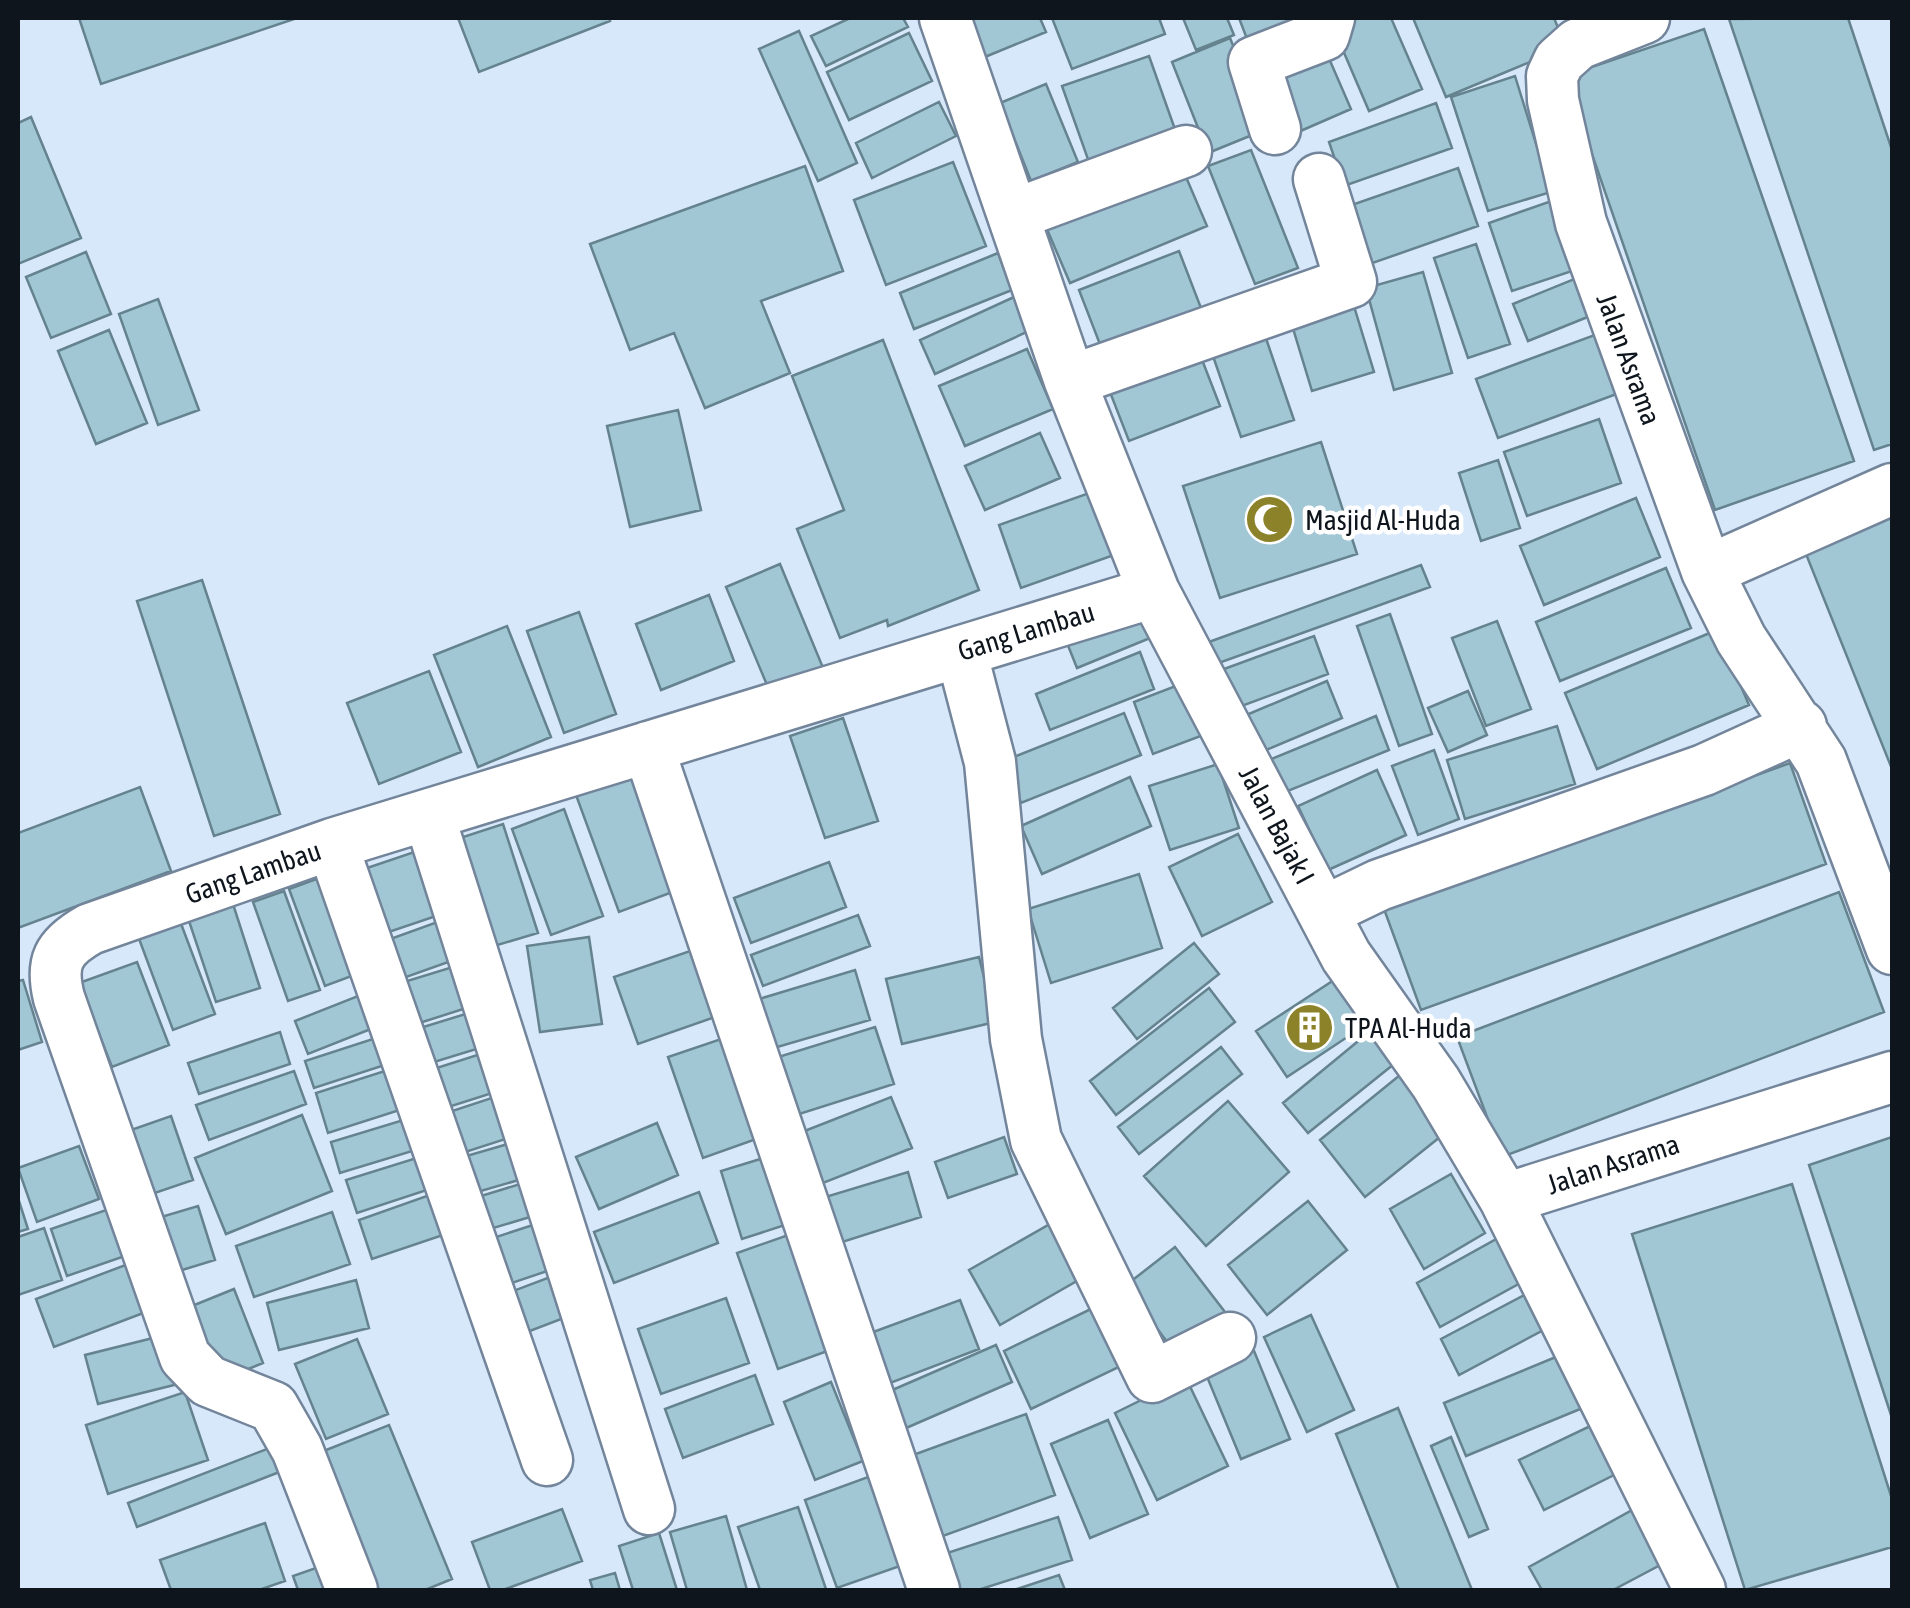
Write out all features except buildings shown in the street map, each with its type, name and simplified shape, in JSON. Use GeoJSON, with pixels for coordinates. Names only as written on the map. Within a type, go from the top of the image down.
{"type":"FeatureCollection","features":[{"type":"Feature","properties":{"kind":"street","name":"Jalan Bajak I"},"geometry":{"type":"LineString","coordinates":[[944,18],[1070,381],[1154,592],[1346,956],[1436,1083],[1505,1199],[1700,1590]]}},
{"type":"Feature","properties":{"kind":"street"},"geometry":{"type":"LineString","coordinates":[[1275,129],[1254,62],[1324,35],[1329,18]]}},
{"type":"Feature","properties":{"kind":"street","name":"Jalan Asrama"},"geometry":{"type":"LineString","coordinates":[[1644,18],[1573,31],[1552,76],[1581,223],[1707,571],[1740,639],[1821,760],[1892,949]]}},
{"type":"Feature","properties":{"kind":"street"},"geometry":{"type":"LineString","coordinates":[[1013,215],[1186,152]]}},
{"type":"Feature","properties":{"kind":"street"},"geometry":{"type":"LineString","coordinates":[[1070,381],[1351,282],[1319,179]]}},
{"type":"Feature","properties":{"kind":"street"},"geometry":{"type":"LineString","coordinates":[[1707,571],[1892,489]]}},
{"type":"Feature","properties":{"kind":"street","name":"Gang Lambau"},"geometry":{"type":"LineString","coordinates":[[352,1590],[297,1449],[273,1407],[208,1381],[186,1356],[52,972],[67,942],[90,929],[332,844],[1154,592]]}},
{"type":"Feature","properties":{"kind":"street"},"geometry":{"type":"LineString","coordinates":[[961,651],[990,762],[1016,1039],[1036,1140],[1152,1377],[1230,1338]]}},
{"type":"Feature","properties":{"kind":"street"},"geometry":{"type":"LineString","coordinates":[[1323,912],[1379,885],[1704,770],[1801,726]]}},
{"type":"Feature","properties":{"kind":"street"},"geometry":{"type":"LineString","coordinates":[[648,746],[934,1590]]}},
{"type":"Feature","properties":{"kind":"street"},"geometry":{"type":"LineString","coordinates":[[429,816],[650,1509]]}},
{"type":"Feature","properties":{"kind":"street"},"geometry":{"type":"LineString","coordinates":[[332,844],[546,1460]]}},
{"type":"Feature","properties":{"kind":"street","name":"Jalan Asrama"},"geometry":{"type":"LineString","coordinates":[[1505,1199],[1892,1077]]}},
{"type":"Feature","properties":{"kind":"place","name":"Masjid Al-Huda"},"geometry":{"type":"Point","coordinates":[1270,520]}},
{"type":"Feature","properties":{"kind":"place","name":"TPA Al-Huda"},"geometry":{"type":"Point","coordinates":[1310,1028]}}]}
